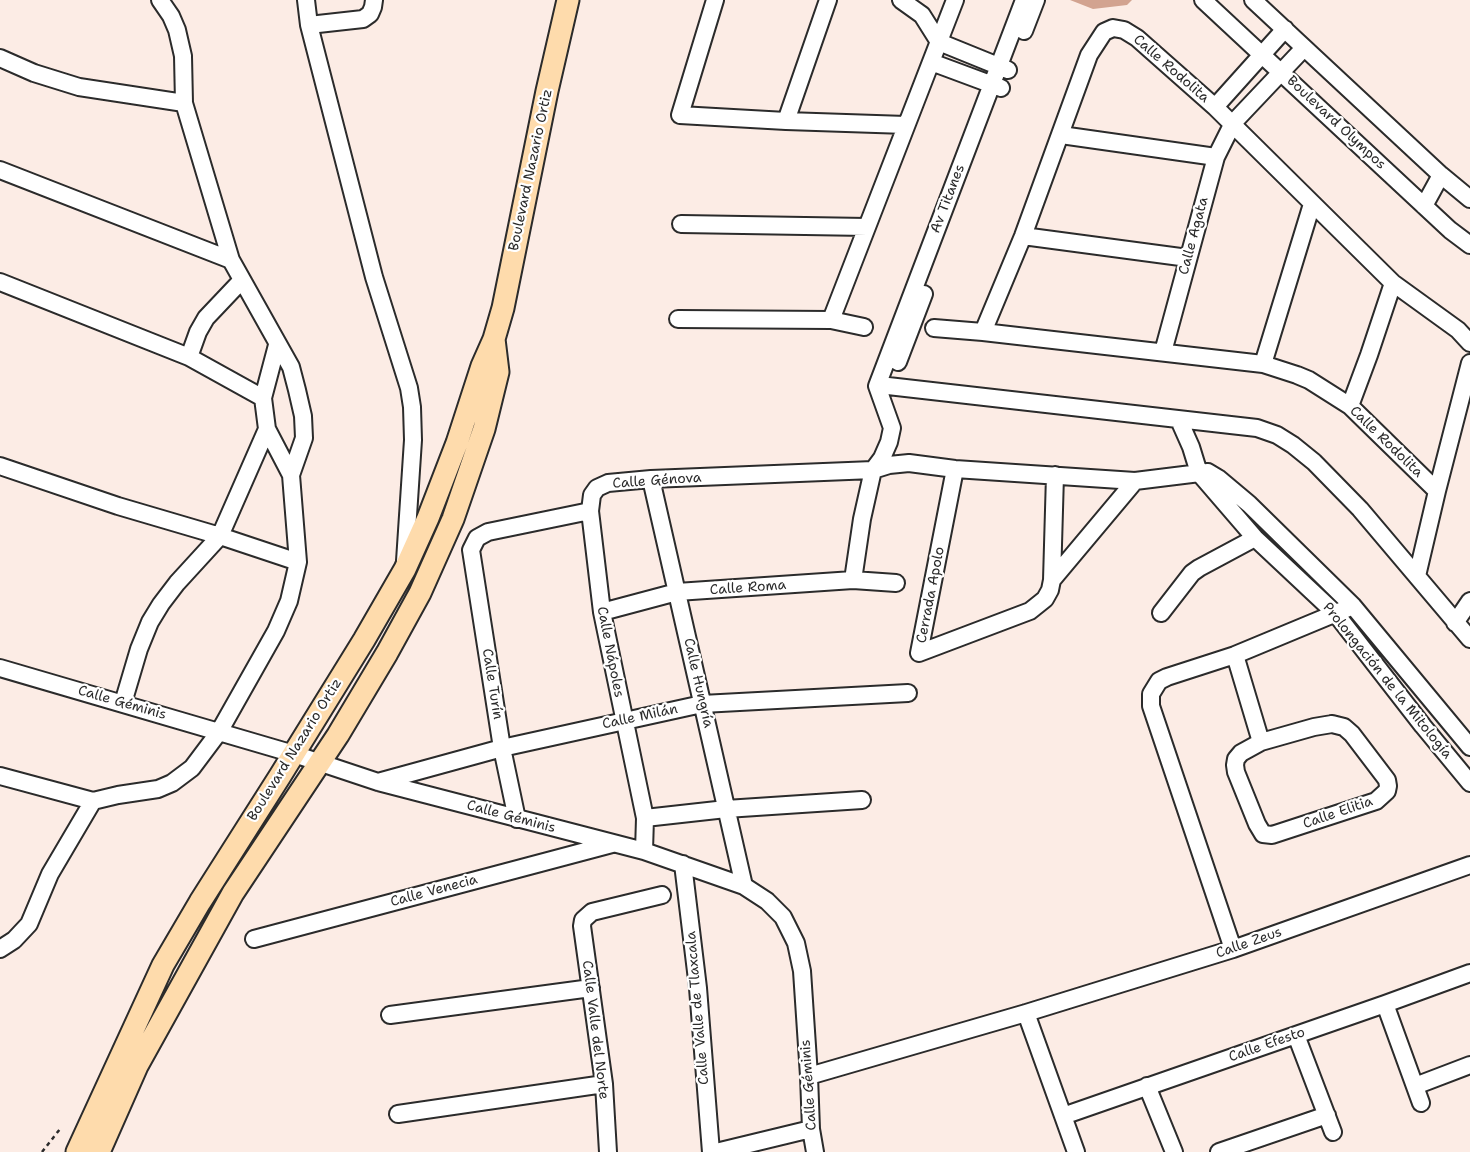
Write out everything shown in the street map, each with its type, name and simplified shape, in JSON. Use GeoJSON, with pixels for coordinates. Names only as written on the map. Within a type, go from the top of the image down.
{"type":"FeatureCollection","features":[{"type":"Feature","properties":{"kind":"main road","name":"Boulevard Nazario Ortiz"},"geometry":{"type":"LineString","coordinates":[[77,1152],[163,965],[200,902],[364,640],[405,569],[428,518],[457,442],[482,366],[494,339],[503,308],[547,91],[568,0]]}},
{"type":"Feature","properties":{"kind":"main road","name":"Boulevard Nazario Ortiz"},"geometry":{"type":"LineString","coordinates":[[98,1152],[137,1066],[233,893],[320,762],[382,661],[420,593],[453,519],[484,428],[498,372],[494,339]]}},
{"type":"Feature","properties":{"kind":"street"},"geometry":{"type":"LineString","coordinates":[[160,0],[171,16],[177,30],[183,56],[184,102],[230,260],[290,367],[303,416],[304,438],[291,475]]}},
{"type":"Feature","properties":{"kind":"street"},"geometry":{"type":"LineString","coordinates":[[306,0],[309,24],[374,276],[409,388],[412,407],[413,440],[405,569]]}},
{"type":"Feature","properties":{"kind":"street"},"geometry":{"type":"LineString","coordinates":[[309,24],[363,19],[370,14],[374,0]]}},
{"type":"Feature","properties":{"kind":"street"},"geometry":{"type":"LineString","coordinates":[[715,0],[680,115],[906,126]]}},
{"type":"Feature","properties":{"kind":"street"},"geometry":{"type":"LineString","coordinates":[[786,121],[828,0]]}},
{"type":"Feature","properties":{"kind":"street"},"geometry":{"type":"LineString","coordinates":[[901,0],[922,14],[939,42],[1004,68]]}},
{"type":"Feature","properties":{"kind":"street"},"geometry":{"type":"LineString","coordinates":[[831,320],[955,0]]}},
{"type":"Feature","properties":{"kind":"street","name":"Av Titanes"},"geometry":{"type":"LineString","coordinates":[[1004,68],[1024,0]]}},
{"type":"Feature","properties":{"kind":"street","name":"Av Titanes"},"geometry":{"type":"LineString","coordinates":[[884,392],[912,326],[977,147],[996,87],[1036,0]]}},
{"type":"Feature","properties":{"kind":"street","name":"Boulevard Olympos"},"geometry":{"type":"LineString","coordinates":[[1203,0],[1450,230],[1470,244]]}},
{"type":"Feature","properties":{"kind":"street"},"geometry":{"type":"LineString","coordinates":[[1253,0],[1441,175],[1470,199]]}},
{"type":"Feature","properties":{"kind":"street","name":"Calle Rodolita"},"geometry":{"type":"LineString","coordinates":[[983,332],[1023,236],[1089,55],[1104,32],[1113,28],[1124,30],[1137,38],[1233,123],[1393,283],[1458,330],[1470,343]]}},
{"type":"Feature","properties":{"kind":"street"},"geometry":{"type":"LineString","coordinates":[[1215,107],[1285,29]]}},
{"type":"Feature","properties":{"kind":"street","name":"Calle Agata"},"geometry":{"type":"LineString","coordinates":[[1163,352],[1216,157],[1233,123],[1304,48]]}},
{"type":"Feature","properties":{"kind":"street"},"geometry":{"type":"LineString","coordinates":[[0,58],[34,73],[79,87],[184,102]]}},
{"type":"Feature","properties":{"kind":"street"},"geometry":{"type":"LineString","coordinates":[[931,62],[996,87]]}},
{"type":"Feature","properties":{"kind":"street"},"geometry":{"type":"LineString","coordinates":[[1061,135],[1216,157]]}},
{"type":"Feature","properties":{"kind":"street"},"geometry":{"type":"LineString","coordinates":[[0,170],[230,260]]}},
{"type":"Feature","properties":{"kind":"street"},"geometry":{"type":"LineString","coordinates":[[1424,206],[1441,175]]}},
{"type":"Feature","properties":{"kind":"street"},"geometry":{"type":"LineString","coordinates":[[1263,364],[1312,204]]}},
{"type":"Feature","properties":{"kind":"street"},"geometry":{"type":"LineString","coordinates":[[681,224],[866,227]]}},
{"type":"Feature","properties":{"kind":"street"},"geometry":{"type":"LineString","coordinates":[[1023,236],[1188,258]]}},
{"type":"Feature","properties":{"kind":"street"},"geometry":{"type":"LineString","coordinates":[[189,357],[198,332],[206,318],[242,280]]}},
{"type":"Feature","properties":{"kind":"street"},"geometry":{"type":"LineString","coordinates":[[0,282],[189,357],[263,398]]}},
{"type":"Feature","properties":{"kind":"street"},"geometry":{"type":"LineString","coordinates":[[1350,406],[1393,283]]}},
{"type":"Feature","properties":{"kind":"street"},"geometry":{"type":"LineString","coordinates":[[678,319],[831,320],[864,326]]}},
{"type":"Feature","properties":{"kind":"street","name":"Calle Rodolita"},"geometry":{"type":"LineString","coordinates":[[934,328],[1263,364],[1297,374],[1350,406],[1437,491]]}},
{"type":"Feature","properties":{"kind":"street"},"geometry":{"type":"LineString","coordinates":[[0,776],[93,801],[158,789],[172,783],[192,768],[219,732],[276,631],[289,601],[298,562],[291,475],[267,429],[263,398],[278,345]]}},
{"type":"Feature","properties":{"kind":"street","name":"Calle Rodolita"},"geometry":{"type":"LineString","coordinates":[[1417,576],[1470,363]]}},
{"type":"Feature","properties":{"kind":"street"},"geometry":{"type":"LineString","coordinates":[[853,580],[862,519],[873,470],[882,458],[889,442],[892,428],[884,392],[1179,420],[1257,428],[1285,440],[1314,462],[1360,508],[1470,640]]}},
{"type":"Feature","properties":{"kind":"street"},"geometry":{"type":"LineString","coordinates":[[955,468],[1135,481],[1198,473],[1191,447],[1179,420]]}},
{"type":"Feature","properties":{"kind":"street"},"geometry":{"type":"LineString","coordinates":[[123,703],[139,649],[150,622],[177,583],[220,536],[267,429]]}},
{"type":"Feature","properties":{"kind":"street","name":"Calle Génova"},"geometry":{"type":"LineString","coordinates":[[590,511],[592,495],[597,488],[608,483],[873,470],[889,465],[909,463],[955,468]]}},
{"type":"Feature","properties":{"kind":"street"},"geometry":{"type":"LineString","coordinates":[[0,466],[118,506],[220,536],[298,562]]}},
{"type":"Feature","properties":{"kind":"street","name":"Cerrada Apolo"},"geometry":{"type":"LineString","coordinates":[[955,468],[919,653],[1030,611],[1045,599],[1050,590],[1052,580],[1055,476]]}},
{"type":"Feature","properties":{"kind":"street","name":"Prolongación de la Mitología"},"geometry":{"type":"LineString","coordinates":[[1198,473],[1208,472],[1235,492],[1353,606],[1470,748]]}},
{"type":"Feature","properties":{"kind":"street","name":"Prolongación de la Mitología"},"geometry":{"type":"LineString","coordinates":[[1198,473],[1255,538],[1336,614],[1470,783]]}},
{"type":"Feature","properties":{"kind":"street","name":"Calle Hungría"},"geometry":{"type":"LineString","coordinates":[[651,480],[744,886]]}},
{"type":"Feature","properties":{"kind":"street","name":"Cerrada Apolo"},"geometry":{"type":"LineString","coordinates":[[1052,580],[1135,481]]}},
{"type":"Feature","properties":{"kind":"street","name":"Calle Turín"},"geometry":{"type":"LineString","coordinates":[[517,818],[502,748],[471,550],[477,538],[488,532],[590,511]]}},
{"type":"Feature","properties":{"kind":"street","name":"Calle Nápoles"},"geometry":{"type":"LineString","coordinates":[[590,511],[602,612],[623,720],[645,818],[644,851]]}},
{"type":"Feature","properties":{"kind":"street"},"geometry":{"type":"LineString","coordinates":[[1161,613],[1199,568],[1255,538]]}},
{"type":"Feature","properties":{"kind":"street","name":"Calle Roma"},"geometry":{"type":"LineString","coordinates":[[602,612],[677,592],[853,580],[896,583]]}},
{"type":"Feature","properties":{"kind":"street"},"geometry":{"type":"LineString","coordinates":[[1455,623],[1470,601]]}},
{"type":"Feature","properties":{"kind":"street"},"geometry":{"type":"LineString","coordinates":[[1233,949],[1151,706],[1151,694],[1159,681],[1167,677],[1234,655],[1353,606]]}},
{"type":"Feature","properties":{"kind":"street"},"geometry":{"type":"LineString","coordinates":[[1234,655],[1261,742]]}},
{"type":"Feature","properties":{"kind":"street","name":"Calle Géminis"},"geometry":{"type":"LineString","coordinates":[[0,668],[294,754],[378,782],[644,851],[744,886],[767,901],[782,917],[796,943],[802,971],[811,1129],[815,1152]]}},
{"type":"Feature","properties":{"kind":"street","name":"Calle Milán"},"geometry":{"type":"LineString","coordinates":[[378,782],[502,748],[702,704],[908,693]]}},
{"type":"Feature","properties":{"kind":"street","name":"Calle Elitia"},"geometry":{"type":"LineString","coordinates":[[1332,724],[1340,725],[1352,734],[1387,780],[1387,791],[1376,801],[1272,835],[1263,834],[1253,816],[1235,765],[1241,753],[1261,742],[1314,727],[1332,724]]}},
{"type":"Feature","properties":{"kind":"street"},"geometry":{"type":"LineString","coordinates":[[645,818],[726,809],[862,800]]}},
{"type":"Feature","properties":{"kind":"street"},"geometry":{"type":"LineString","coordinates":[[0,949],[14,940],[29,924],[50,874],[93,801]]}},
{"type":"Feature","properties":{"kind":"street","name":"Calle Venecia"},"geometry":{"type":"LineString","coordinates":[[254,939],[615,844]]}},
{"type":"Feature","properties":{"kind":"street","name":"Calle Valle de Tlaxcala"},"geometry":{"type":"LineString","coordinates":[[683,864],[698,988],[711,1152]]}},
{"type":"Feature","properties":{"kind":"street","name":"Calle Zeus"},"geometry":{"type":"LineString","coordinates":[[809,1076],[1026,1013],[1233,949],[1470,865]]}},
{"type":"Feature","properties":{"kind":"street","name":"Calle Valle del Norte"},"geometry":{"type":"LineString","coordinates":[[608,1152],[604,1084],[582,926],[584,920],[592,912],[662,895]]}},
{"type":"Feature","properties":{"kind":"street","name":"Calle Efesto"},"geometry":{"type":"LineString","coordinates":[[1063,1116],[1470,973]]}},
{"type":"Feature","properties":{"kind":"street"},"geometry":{"type":"LineString","coordinates":[[390,1015],[591,988]]}},
{"type":"Feature","properties":{"kind":"street"},"geometry":{"type":"LineString","coordinates":[[1386,1004],[1421,1103]]}},
{"type":"Feature","properties":{"kind":"street"},"geometry":{"type":"LineString","coordinates":[[1026,1013],[1063,1116],[1073,1151]]}},
{"type":"Feature","properties":{"kind":"street"},"geometry":{"type":"LineString","coordinates":[[1296,1035],[1333,1132]]}},
{"type":"Feature","properties":{"kind":"street"},"geometry":{"type":"LineString","coordinates":[[1415,1086],[1470,1065]]}},
{"type":"Feature","properties":{"kind":"street"},"geometry":{"type":"LineString","coordinates":[[398,1114],[604,1084]]}},
{"type":"Feature","properties":{"kind":"street"},"geometry":{"type":"LineString","coordinates":[[1147,1086],[1174,1152]]}},
{"type":"Feature","properties":{"kind":"street"},"geometry":{"type":"LineString","coordinates":[[1219,1152],[1327,1115]]}},
{"type":"Feature","properties":{"kind":"street"},"geometry":{"type":"LineString","coordinates":[[716,1152],[811,1129]]}},
{"type":"Feature","properties":{"kind":"path"},"geometry":{"type":"LineString","coordinates":[[42,1152],[60,1129]]}}]}
